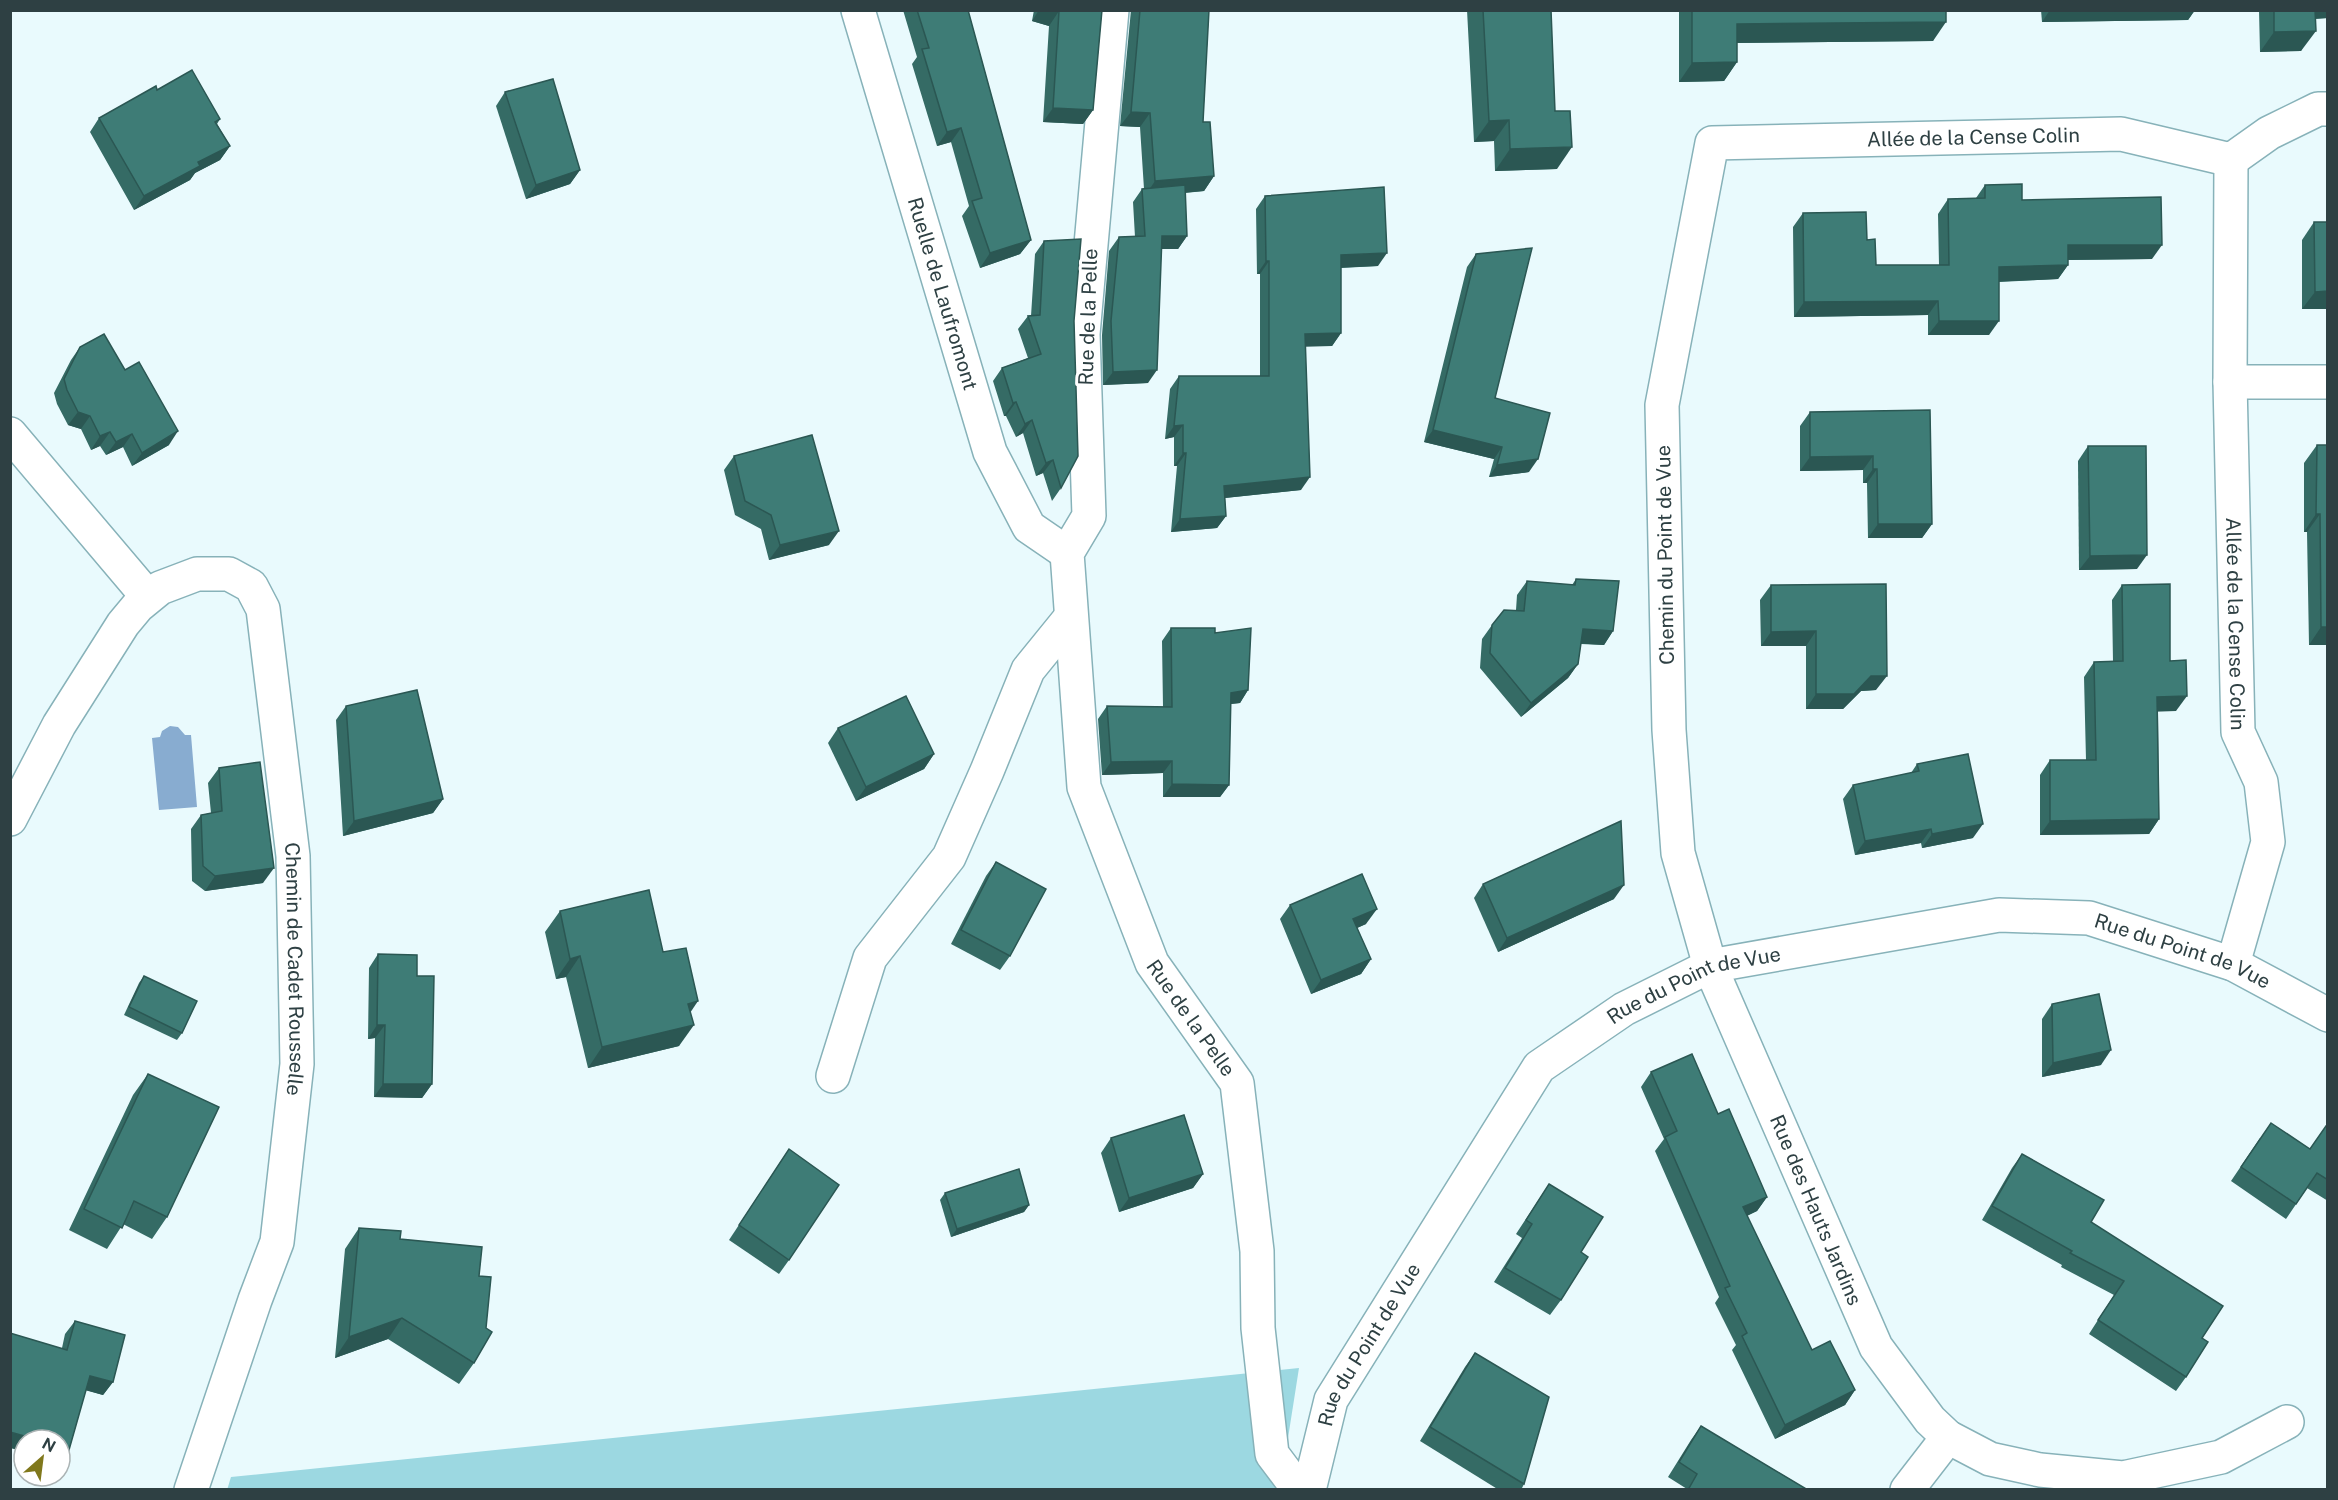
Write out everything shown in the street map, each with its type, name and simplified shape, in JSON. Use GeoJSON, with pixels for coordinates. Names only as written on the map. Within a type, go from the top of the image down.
{"type":"FeatureCollection","features":[{"type":"Feature","properties":{"kind":"street","name":"Ruelle de Laufromont"},"geometry":{"type":"LineString","coordinates":[[858,10],[990,452],[1029,527],[1067,553]]}},
{"type":"Feature","properties":{"kind":"street","name":"Rue de la Pelle"},"geometry":{"type":"LineString","coordinates":[[1112,10],[1083,334],[1089,516],[1067,553],[1084,787],[1152,963],[1237,1083],[1257,1251],[1258,1328],[1272,1454],[1299,1490]]}},
{"type":"Feature","properties":{"kind":"street"},"geometry":{"type":"LineString","coordinates":[[2231,160],[2269,133],[2319,110],[2328,110]]}},
{"type":"Feature","properties":{"kind":"street","name":"Allée de la Cense Colin"},"geometry":{"type":"LineString","coordinates":[[1712,143],[2121,134],[2231,160],[2230,382],[2238,732],[2261,782],[2268,842],[2233,964]]}},
{"type":"Feature","properties":{"kind":"street","name":"Chemin du Point de Vue"},"geometry":{"type":"LineString","coordinates":[[1710,966],[1678,853],[1669,730],[1662,405],[1712,143]]}},
{"type":"Feature","properties":{"kind":"street"},"geometry":{"type":"LineString","coordinates":[[2230,382],[2328,382]]}},
{"type":"Feature","properties":{"kind":"street"},"geometry":{"type":"LineString","coordinates":[[10,434],[148,597]]}},
{"type":"Feature","properties":{"kind":"street","name":"Chemin de Cadet Rousselle"},"geometry":{"type":"LineString","coordinates":[[10,819],[59,725],[123,624],[138,606],[160,588],[197,574],[229,574],[251,586],[263,609],[293,856],[297,1064],[277,1242],[191,1490]]}},
{"type":"Feature","properties":{"kind":"street"},"geometry":{"type":"LineString","coordinates":[[833,1076],[870,958],[949,857],[1028,670],[1071,617]]}},
{"type":"Feature","properties":{"kind":"street","name":"Rue du Point de Vue"},"geometry":{"type":"LineString","coordinates":[[1309,1490],[1331,1400],[1539,1067],[1624,1009],[1710,966],[1999,915],[2089,918],[2233,964],[2328,1015]]}},
{"type":"Feature","properties":{"kind":"street","name":"Rue des Hauts Jardins"},"geometry":{"type":"LineString","coordinates":[[1710,966],[1876,1347],[1930,1420],[1948,1437],[1990,1459],[2030,1468],[2123,1478],[2221,1457],[2287,1422]]}},
{"type":"Feature","properties":{"kind":"street"},"geometry":{"type":"LineString","coordinates":[[1907,1490],[1948,1437]]}},
{"type":"Feature","properties":{"kind":"shaded area"},"geometry":{"type":"Polygon","coordinates":[[[170,726],[178,727],[185,735],[191,735],[197,807],[159,810],[152,738],[160,737],[162,731],[170,726]]]}},
{"type":"Feature","properties":{"kind":"shaded area"},"geometry":{"type":"Polygon","coordinates":[[[1299,1368],[1280,1489],[227,1490],[231,1477],[1299,1368]]]}},
{"type":"Feature","properties":{"kind":"building"},"geometry":{"type":"Polygon","coordinates":[[[917,10],[968,10],[1031,240],[990,253],[972,201],[982,198],[961,128],[947,132],[922,49],[929,48],[917,10]]]}},
{"type":"Feature","properties":{"kind":"building"},"geometry":{"type":"Polygon","coordinates":[[[1056,10],[1102,10],[1093,110],[1053,108],[1059,11],[1056,10]]]}},
{"type":"Feature","properties":{"kind":"building"},"geometry":{"type":"Polygon","coordinates":[[[1140,10],[1209,10],[1203,122],[1210,122],[1214,176],[1155,181],[1150,113],[1131,112],[1140,10]]]}},
{"type":"Feature","properties":{"kind":"building"},"geometry":{"type":"Polygon","coordinates":[[[1483,10],[1551,10],[1555,111],[1570,111],[1572,147],[1510,149],[1509,120],[1489,121],[1483,10]]]}},
{"type":"Feature","properties":{"kind":"building"},"geometry":{"type":"Polygon","coordinates":[[[1692,10],[1946,10],[1946,22],[1737,24],[1737,62],[1692,63],[1692,10]]]}},
{"type":"Feature","properties":{"kind":"building"},"geometry":{"type":"Polygon","coordinates":[[[2274,10],[2315,10],[2316,31],[2274,32],[2274,10]]]}},
{"type":"Feature","properties":{"kind":"building"},"geometry":{"type":"Polygon","coordinates":[[[192,70],[220,119],[215,122],[230,146],[198,162],[200,166],[144,196],[99,118],[156,86],[157,90],[192,70]]]}},
{"type":"Feature","properties":{"kind":"building"},"geometry":{"type":"Polygon","coordinates":[[[553,79],[580,170],[536,185],[505,92],[553,79]]]}},
{"type":"Feature","properties":{"kind":"building"},"geometry":{"type":"Polygon","coordinates":[[[2022,184],[2022,200],[2161,197],[2162,245],[2068,245],[2068,265],[1999,267],[1999,321],[1939,321],[1938,301],[1804,302],[1803,213],[1866,212],[1867,240],[1875,239],[1876,265],[1949,265],[1948,199],[1985,198],[1985,185],[2022,184]]]}},
{"type":"Feature","properties":{"kind":"building"},"geometry":{"type":"Polygon","coordinates":[[[1185,185],[1187,236],[1162,236],[1157,370],[1113,372],[1111,321],[1119,237],[1145,236],[1142,189],[1185,185]]]}},
{"type":"Feature","properties":{"kind":"building"},"geometry":{"type":"Polygon","coordinates":[[[1384,187],[1387,253],[1341,255],[1341,333],[1305,334],[1310,477],[1224,486],[1226,516],[1180,519],[1186,453],[1183,453],[1183,425],[1174,426],[1179,376],[1269,376],[1269,261],[1266,261],[1265,196],[1384,187]]]}},
{"type":"Feature","properties":{"kind":"building"},"geometry":{"type":"Polygon","coordinates":[[[2314,222],[2328,222],[2328,291],[2315,292],[2314,222]]]}},
{"type":"Feature","properties":{"kind":"building"},"geometry":{"type":"Polygon","coordinates":[[[1081,239],[1074,321],[1078,456],[1061,488],[1053,460],[1046,463],[1032,420],[1025,424],[1016,402],[1013,403],[1002,368],[1041,354],[1028,316],[1040,315],[1044,241],[1081,239]]]}},
{"type":"Feature","properties":{"kind":"building"},"geometry":{"type":"Polygon","coordinates":[[[1532,248],[1495,398],[1550,413],[1538,459],[1497,465],[1502,447],[1433,430],[1476,254],[1532,248]]]}},
{"type":"Feature","properties":{"kind":"building"},"geometry":{"type":"Polygon","coordinates":[[[104,334],[125,370],[139,362],[178,431],[142,453],[132,434],[116,442],[110,432],[100,436],[90,416],[78,412],[67,390],[64,379],[80,347],[104,334]]]}},
{"type":"Feature","properties":{"kind":"building"},"geometry":{"type":"Polygon","coordinates":[[[1930,410],[1932,524],[1878,524],[1877,469],[1873,469],[1873,456],[1810,457],[1810,412],[1930,410]]]}},
{"type":"Feature","properties":{"kind":"building"},"geometry":{"type":"Polygon","coordinates":[[[812,435],[839,531],[780,545],[771,515],[745,501],[734,456],[812,435]]]}},
{"type":"Feature","properties":{"kind":"building"},"geometry":{"type":"Polygon","coordinates":[[[2317,445],[2328,445],[2328,627],[2321,627],[2320,514],[2316,514],[2317,445]]]}},
{"type":"Feature","properties":{"kind":"building"},"geometry":{"type":"Polygon","coordinates":[[[2088,446],[2146,446],[2147,555],[2090,556],[2088,446]]]}},
{"type":"Feature","properties":{"kind":"building"},"geometry":{"type":"Polygon","coordinates":[[[1576,579],[1619,581],[1613,631],[1583,629],[1578,664],[1531,703],[1490,653],[1492,625],[1504,610],[1524,611],[1527,581],[1575,585],[1576,579]]]}},
{"type":"Feature","properties":{"kind":"building"},"geometry":{"type":"Polygon","coordinates":[[[1886,584],[1887,676],[1871,676],[1854,694],[1816,694],[1816,631],[1771,632],[1771,585],[1886,584]]]}},
{"type":"Feature","properties":{"kind":"building"},"geometry":{"type":"Polygon","coordinates":[[[2170,584],[2170,661],[2186,660],[2187,696],[2157,697],[2159,819],[2050,821],[2050,760],[2096,760],[2094,662],[2123,661],[2122,585],[2170,584]]]}},
{"type":"Feature","properties":{"kind":"building"},"geometry":{"type":"Polygon","coordinates":[[[1171,628],[1215,628],[1215,633],[1251,628],[1248,690],[1231,693],[1229,785],[1172,784],[1172,761],[1111,762],[1107,706],[1172,707],[1171,628]]]}},
{"type":"Feature","properties":{"kind":"building"},"geometry":{"type":"Polygon","coordinates":[[[417,690],[443,799],[354,821],[346,706],[417,690]]]}},
{"type":"Feature","properties":{"kind":"building"},"geometry":{"type":"Polygon","coordinates":[[[906,696],[934,754],[866,787],[838,728],[906,696]]]}},
{"type":"Feature","properties":{"kind":"building"},"geometry":{"type":"Polygon","coordinates":[[[1968,754],[1983,824],[1932,834],[1931,829],[1865,841],[1853,785],[1919,771],[1917,764],[1968,754]]]}},
{"type":"Feature","properties":{"kind":"building"},"geometry":{"type":"Polygon","coordinates":[[[260,762],[274,868],[215,876],[203,866],[201,815],[222,811],[219,768],[260,762]]]}},
{"type":"Feature","properties":{"kind":"building"},"geometry":{"type":"Polygon","coordinates":[[[1621,821],[1624,885],[1507,938],[1483,884],[1621,821]]]}},
{"type":"Feature","properties":{"kind":"building"},"geometry":{"type":"Polygon","coordinates":[[[996,862],[1046,889],[1010,956],[961,930],[996,862]]]}},
{"type":"Feature","properties":{"kind":"building"},"geometry":{"type":"Polygon","coordinates":[[[1362,874],[1377,909],[1353,919],[1371,959],[1321,980],[1290,905],[1362,874]]]}},
{"type":"Feature","properties":{"kind":"building"},"geometry":{"type":"Polygon","coordinates":[[[649,890],[663,952],[686,948],[698,1001],[688,1004],[694,1025],[602,1047],[580,956],[570,959],[560,911],[649,890]]]}},
{"type":"Feature","properties":{"kind":"building"},"geometry":{"type":"Polygon","coordinates":[[[378,954],[417,955],[417,976],[434,976],[432,1084],[383,1084],[385,1025],[377,1025],[378,954]]]}},
{"type":"Feature","properties":{"kind":"building"},"geometry":{"type":"Polygon","coordinates":[[[144,976],[197,1001],[182,1033],[129,1007],[144,976]]]}},
{"type":"Feature","properties":{"kind":"building"},"geometry":{"type":"Polygon","coordinates":[[[2099,994],[2111,1050],[2053,1063],[2052,1004],[2099,994]]]}},
{"type":"Feature","properties":{"kind":"building"},"geometry":{"type":"Polygon","coordinates":[[[1692,1054],[1718,1114],[1729,1109],[1767,1197],[1743,1207],[1812,1350],[1830,1341],[1855,1390],[1785,1425],[1742,1336],[1747,1333],[1725,1288],[1730,1286],[1665,1137],[1677,1131],[1651,1072],[1692,1054]]]}},
{"type":"Feature","properties":{"kind":"building"},"geometry":{"type":"Polygon","coordinates":[[[148,1074],[219,1107],[167,1217],[134,1201],[122,1228],[84,1209],[148,1074]]]}},
{"type":"Feature","properties":{"kind":"building"},"geometry":{"type":"Polygon","coordinates":[[[1184,1115],[1203,1174],[1129,1198],[1111,1138],[1184,1115]]]}},
{"type":"Feature","properties":{"kind":"building"},"geometry":{"type":"Polygon","coordinates":[[[2271,1123],[2310,1149],[2326,1126],[2328,1127],[2328,1180],[2317,1173],[2296,1204],[2241,1167],[2271,1123]]]}},
{"type":"Feature","properties":{"kind":"building"},"geometry":{"type":"Polygon","coordinates":[[[789,1149],[839,1185],[789,1260],[739,1225],[789,1149]]]}},
{"type":"Feature","properties":{"kind":"building"},"geometry":{"type":"Polygon","coordinates":[[[2022,1154],[2104,1200],[2091,1222],[2223,1306],[2202,1338],[2208,1342],[2186,1377],[2098,1320],[2124,1281],[2070,1253],[2072,1251],[1992,1206],[2022,1154]]]}},
{"type":"Feature","properties":{"kind":"building"},"geometry":{"type":"Polygon","coordinates":[[[1019,1169],[1029,1205],[957,1229],[945,1193],[1019,1169]]]}},
{"type":"Feature","properties":{"kind":"building"},"geometry":{"type":"Polygon","coordinates":[[[1549,1184],[1603,1217],[1581,1252],[1588,1257],[1561,1300],[1505,1268],[1532,1224],[1526,1220],[1549,1184]]]}},
{"type":"Feature","properties":{"kind":"building"},"geometry":{"type":"Polygon","coordinates":[[[359,1228],[401,1231],[400,1239],[482,1247],[479,1276],[491,1277],[486,1328],[492,1332],[474,1363],[402,1318],[349,1337],[359,1228]]]}},
{"type":"Feature","properties":{"kind":"building"},"geometry":{"type":"Polygon","coordinates":[[[75,1321],[125,1335],[113,1382],[90,1376],[72,1439],[72,1428],[12,1428],[12,1433],[10,1432],[10,1333],[67,1350],[75,1321]]]}},
{"type":"Feature","properties":{"kind":"building"},"geometry":{"type":"Polygon","coordinates":[[[1475,1353],[1549,1397],[1524,1484],[1430,1427],[1475,1353]]]}},
{"type":"Feature","properties":{"kind":"building"},"geometry":{"type":"Polygon","coordinates":[[[1701,1426],[1808,1490],[1688,1490],[1697,1474],[1679,1462],[1701,1426]]]}}]}
